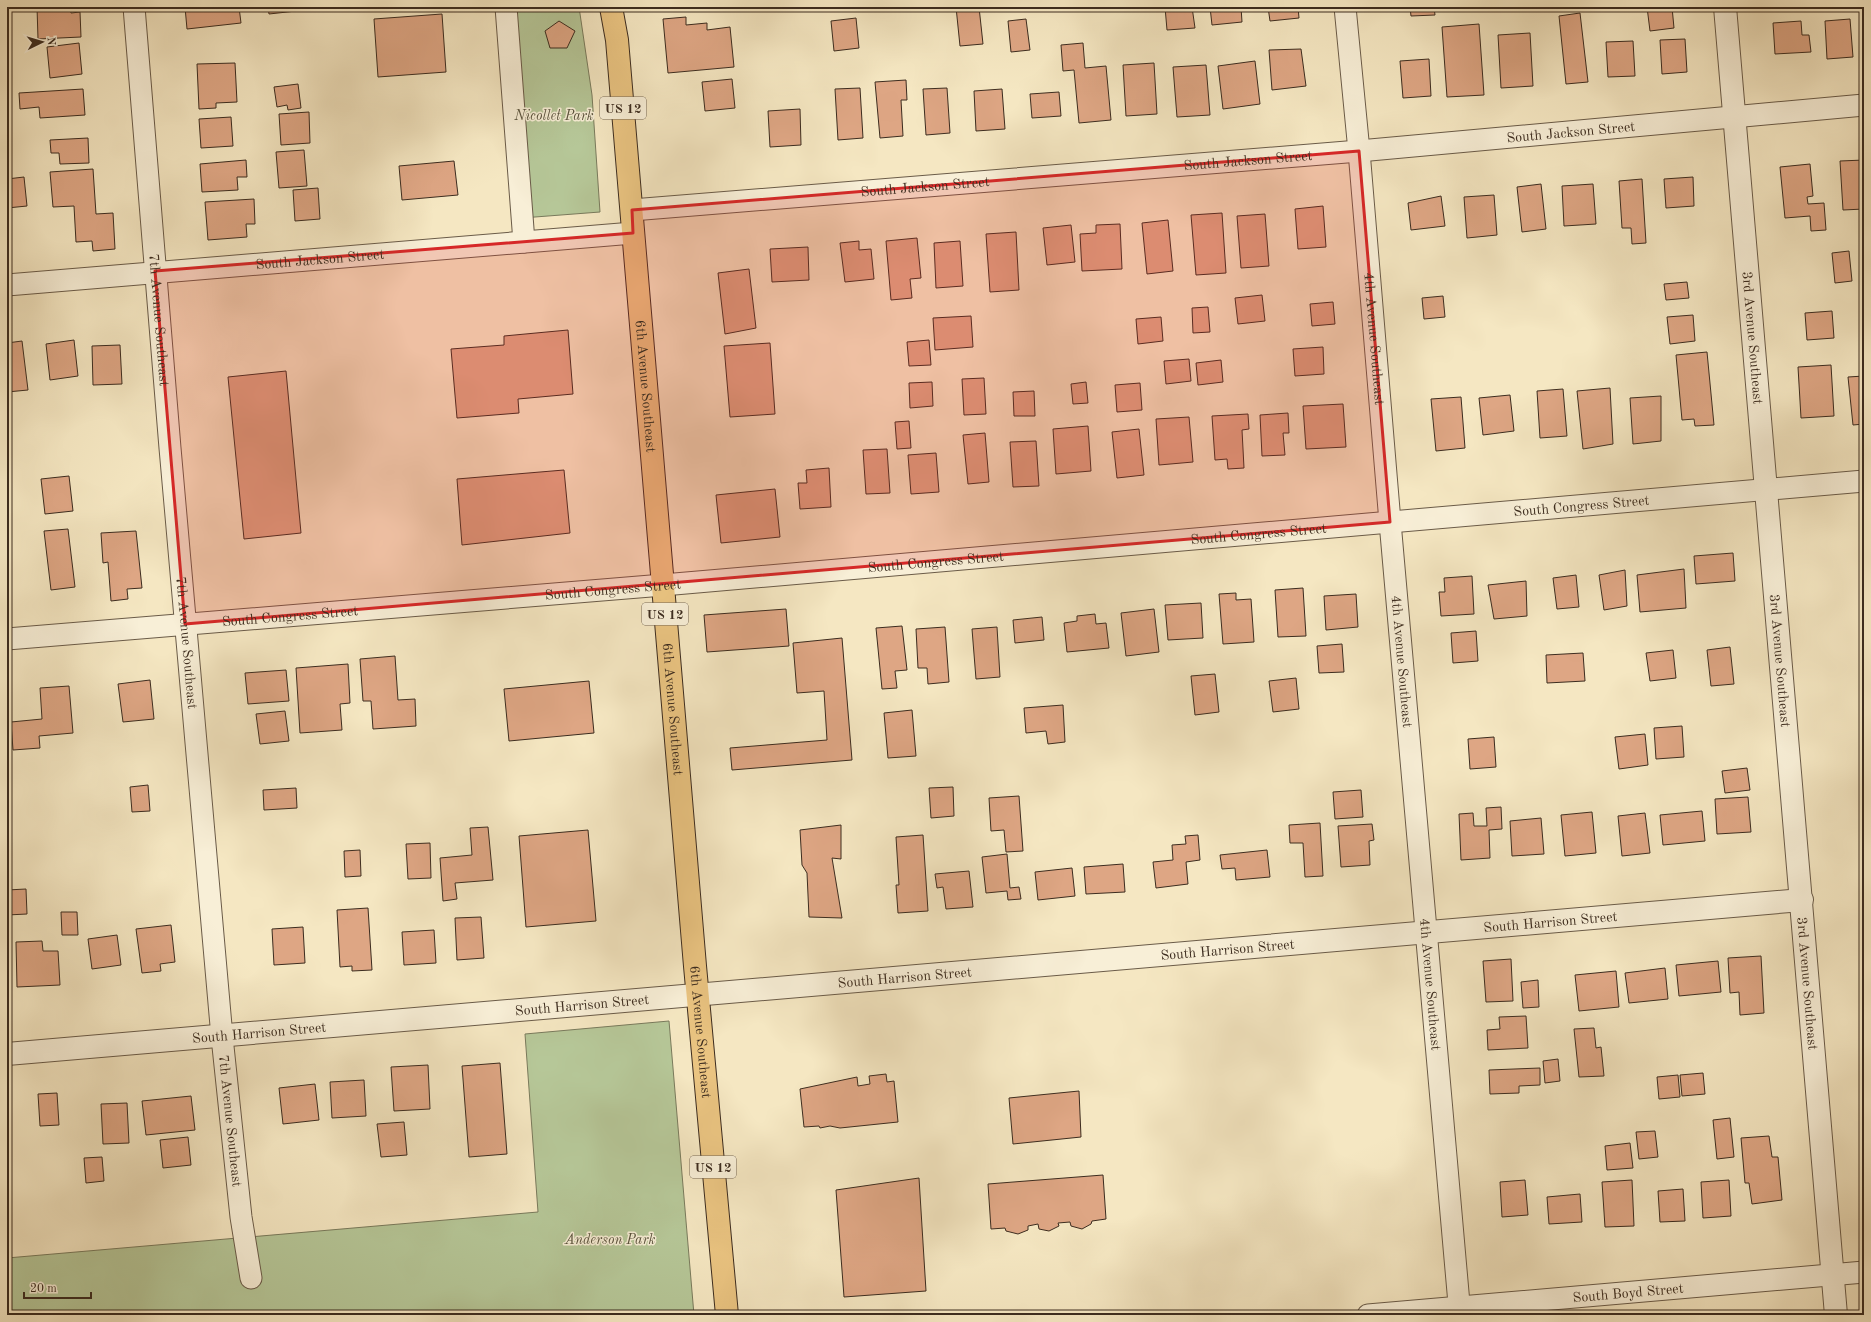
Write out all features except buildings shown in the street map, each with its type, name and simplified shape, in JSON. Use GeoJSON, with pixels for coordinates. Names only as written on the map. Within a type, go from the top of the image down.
{"type":"FeatureCollection","features":[{"type":"Feature","properties":{"kind":"highway","name":"6th Avenue Southeast"},"geometry":{"type":"LineString","coordinates":[[611,7],[617,40],[632,210],[697,994],[726,1315]]}},
{"type":"Feature","properties":{"kind":"street","name":"7th Avenue Southeast"},"geometry":{"type":"LineString","coordinates":[[134,7],[185,624],[222,1037],[241,1217],[251,1278]]}},
{"type":"Feature","properties":{"kind":"street"},"geometry":{"type":"LineString","coordinates":[[506,7],[524,242]]}},
{"type":"Feature","properties":{"kind":"street","name":"4th Avenue Southeast"},"geometry":{"type":"LineString","coordinates":[[1345,7],[1359,151],[1459,1311]]}},
{"type":"Feature","properties":{"kind":"street","name":"3rd Avenue Southeast"},"geometry":{"type":"LineString","coordinates":[[1725,7],[1802,900],[1836,1315]]}},
{"type":"Feature","properties":{"kind":"street","name":"South Jackson Street"},"geometry":{"type":"LineString","coordinates":[[632,210],[1359,151],[1864,105]]}},
{"type":"Feature","properties":{"kind":"street","name":"South Jackson Street"},"geometry":{"type":"LineString","coordinates":[[7,285],[155,271],[633,233]]}},
{"type":"Feature","properties":{"kind":"street","name":"South Congress Street"},"geometry":{"type":"LineString","coordinates":[[7,639],[663,586],[1864,481]]}},
{"type":"Feature","properties":{"kind":"street","name":"South Harrison Street"},"geometry":{"type":"LineString","coordinates":[[7,1054],[222,1037],[697,994],[1802,900]]}},
{"type":"Feature","properties":{"kind":"street","name":"South Boyd Street"},"geometry":{"type":"LineString","coordinates":[[1368,1315],[1459,1311],[1864,1272]]}},
{"type":"Feature","properties":{"kind":"highlighted area"},"geometry":{"type":"Polygon","coordinates":[[[1359,151],[1390,522],[185,624],[155,271],[633,233],[632,210],[1359,151]]]}},
{"type":"Feature","properties":{"kind":"green space","name":"Nicollet Park"},"geometry":{"type":"Polygon","coordinates":[[[506,7],[579,7],[592,95],[600,212],[522,218],[506,7]]]}},
{"type":"Feature","properties":{"kind":"green space","name":"Anderson Park"},"geometry":{"type":"Polygon","coordinates":[[[669,1021],[694,1315],[7,1315],[7,1258],[538,1212],[525,1034],[669,1021]]]}}]}
